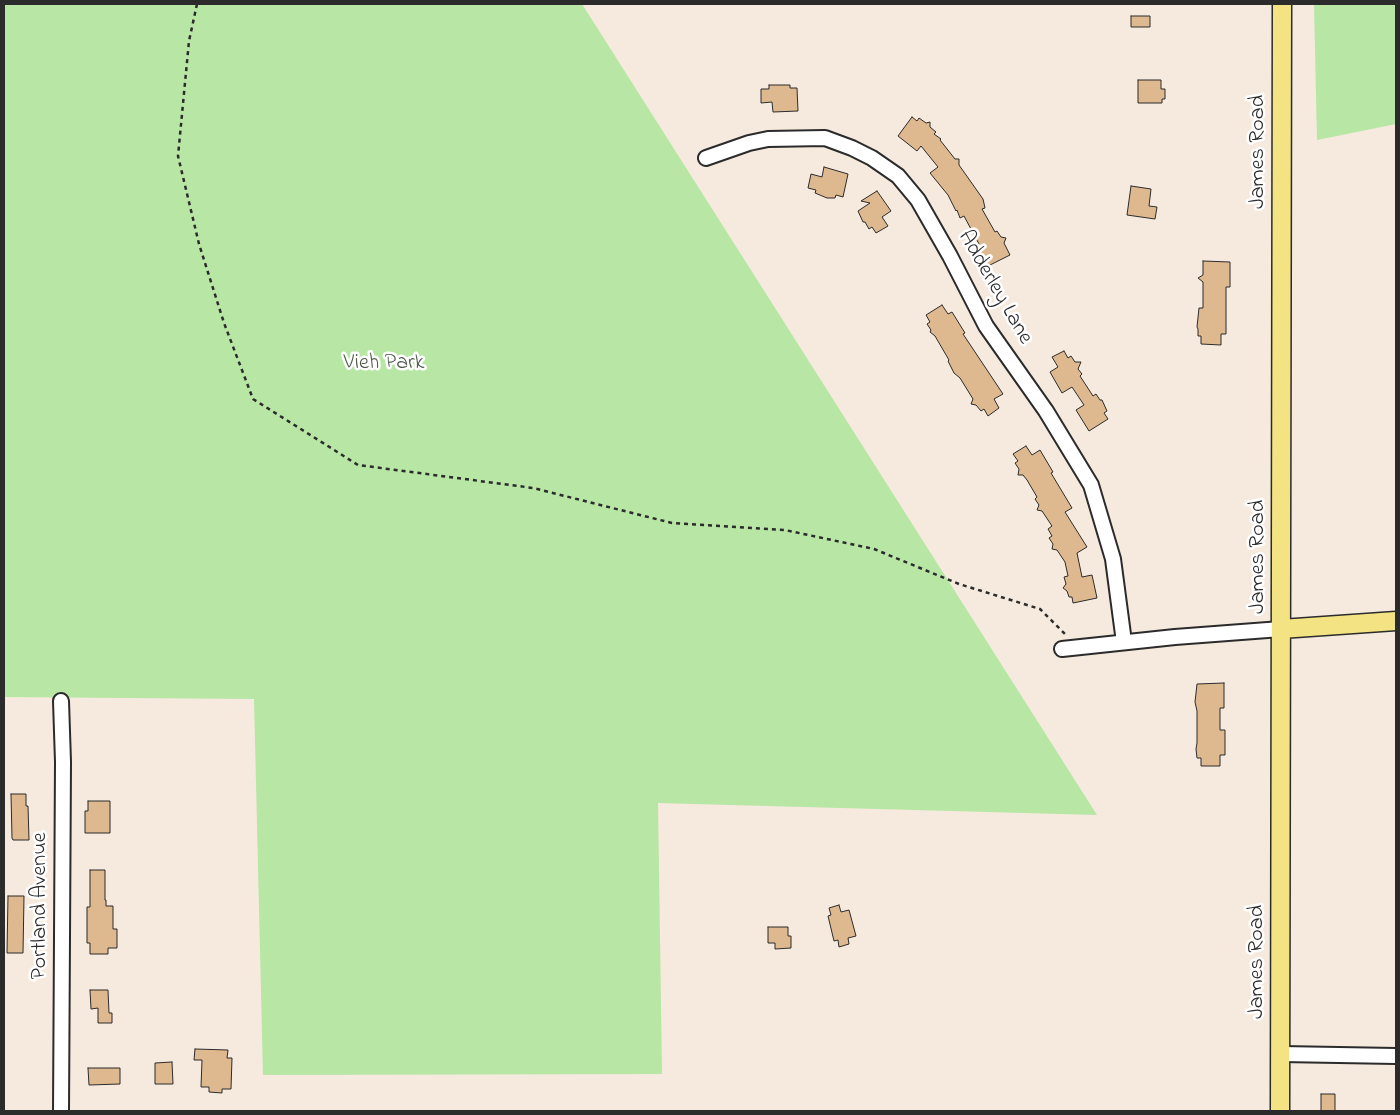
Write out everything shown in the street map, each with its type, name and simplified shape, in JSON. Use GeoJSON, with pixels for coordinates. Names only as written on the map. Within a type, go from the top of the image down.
{"type":"FeatureCollection","features":[{"type":"Feature","properties":{"kind":"main road","name":"James Road"},"geometry":{"type":"LineString","coordinates":[[1280,1111],[1282,4]]}},
{"type":"Feature","properties":{"kind":"main road"},"geometry":{"type":"LineString","coordinates":[[1281,629],[1396,621]]}},
{"type":"Feature","properties":{"kind":"street","name":"Adderley Lane"},"geometry":{"type":"LineString","coordinates":[[706,158],[749,143],[768,139],[825,138],[872,158],[898,176],[918,200],[950,256],[986,326],[1046,411],[1091,485],[1113,559],[1124,642]]}},
{"type":"Feature","properties":{"kind":"street"},"geometry":{"type":"LineString","coordinates":[[1062,649],[1281,629]]}},
{"type":"Feature","properties":{"kind":"street","name":"Portland Avenue"},"geometry":{"type":"LineString","coordinates":[[60,1111],[63,772],[61,701]]}},
{"type":"Feature","properties":{"kind":"street"},"geometry":{"type":"LineString","coordinates":[[1281,1054],[1396,1056]]}},
{"type":"Feature","properties":{"kind":"path"},"geometry":{"type":"LineString","coordinates":[[197,4],[188,41],[178,156],[199,244],[224,323],[253,399],[358,465],[533,488],[672,523],[785,530],[874,549],[958,584],[1040,608],[1079,647]]}},
{"type":"Feature","properties":{"kind":"green space","name":"Vieh Park"},"geometry":{"type":"Polygon","coordinates":[[[4,4],[582,4],[1097,815],[658,803],[662,1074],[263,1075],[254,699],[4,697],[4,4]]]}},
{"type":"Feature","properties":{"kind":"green space"},"geometry":{"type":"Polygon","coordinates":[[[1314,4],[1396,4],[1396,124],[1317,140],[1314,4]]]}},
{"type":"Feature","properties":{"kind":"building"},"geometry":{"type":"Polygon","coordinates":[[[1131,16],[1150,16],[1150,27],[1131,27],[1131,16]]]}},
{"type":"Feature","properties":{"kind":"building"},"geometry":{"type":"Polygon","coordinates":[[[1138,80],[1161,80],[1161,89],[1165,89],[1165,99],[1162,99],[1162,103],[1138,103],[1138,80]]]}},
{"type":"Feature","properties":{"kind":"building"},"geometry":{"type":"Polygon","coordinates":[[[769,85],[790,85],[790,88],[797,88],[798,111],[773,112],[772,102],[761,103],[761,89],[769,89],[769,85]]]}},
{"type":"Feature","properties":{"kind":"building"},"geometry":{"type":"Polygon","coordinates":[[[912,117],[917,121],[919,118],[926,123],[930,122],[930,127],[936,132],[934,134],[941,139],[955,159],[959,159],[959,165],[983,199],[985,208],[982,209],[995,232],[997,231],[1001,237],[1006,238],[1004,243],[1010,255],[986,267],[975,246],[979,244],[964,216],[960,218],[948,195],[930,173],[938,167],[921,146],[917,151],[898,136],[912,117]]]}},
{"type":"Feature","properties":{"kind":"building"},"geometry":{"type":"Polygon","coordinates":[[[824,167],[848,174],[843,197],[836,195],[835,198],[827,198],[815,193],[816,190],[808,188],[811,174],[822,177],[824,167]]]}},
{"type":"Feature","properties":{"kind":"building"},"geometry":{"type":"Polygon","coordinates":[[[1131,186],[1151,189],[1149,206],[1157,207],[1155,219],[1127,215],[1131,186]]]}},
{"type":"Feature","properties":{"kind":"building"},"geometry":{"type":"Polygon","coordinates":[[[877,191],[891,211],[882,217],[888,226],[876,233],[872,227],[869,229],[865,222],[863,222],[858,211],[870,203],[861,201],[877,191]]]}},
{"type":"Feature","properties":{"kind":"building"},"geometry":{"type":"Polygon","coordinates":[[[1203,261],[1230,262],[1230,287],[1226,287],[1226,334],[1221,334],[1221,345],[1201,344],[1201,336],[1198,336],[1199,308],[1203,308],[1203,282],[1198,278],[1203,275],[1203,261]]]}},
{"type":"Feature","properties":{"kind":"building"},"geometry":{"type":"Polygon","coordinates":[[[942,305],[948,314],[952,312],[965,333],[963,334],[1003,394],[994,399],[999,408],[988,416],[984,409],[981,411],[976,405],[971,404],[973,399],[960,378],[954,373],[935,336],[930,332],[931,330],[927,324],[930,322],[926,315],[942,305]]]}},
{"type":"Feature","properties":{"kind":"building"},"geometry":{"type":"Polygon","coordinates":[[[1064,351],[1068,358],[1071,356],[1075,362],[1081,362],[1078,369],[1082,374],[1080,376],[1093,396],[1096,394],[1102,400],[1107,411],[1104,413],[1108,419],[1089,431],[1076,410],[1084,405],[1072,387],[1062,393],[1050,372],[1058,367],[1052,357],[1064,351]]]}},
{"type":"Feature","properties":{"kind":"building"},"geometry":{"type":"Polygon","coordinates":[[[1026,446],[1032,455],[1040,450],[1072,508],[1065,512],[1087,547],[1077,553],[1082,577],[1092,575],[1097,598],[1073,603],[1072,597],[1069,597],[1067,591],[1063,588],[1066,584],[1064,577],[1068,576],[1065,562],[1057,550],[1052,549],[1053,544],[1049,538],[1052,536],[1048,529],[1052,526],[1042,511],[1037,510],[1039,505],[1035,499],[1037,497],[1027,480],[1023,475],[1018,475],[1019,469],[1015,463],[1018,461],[1013,454],[1026,446]]]}},
{"type":"Feature","properties":{"kind":"building"},"geometry":{"type":"Polygon","coordinates":[[[1224,683],[1224,708],[1220,708],[1220,730],[1225,730],[1225,755],[1220,755],[1220,766],[1201,766],[1201,758],[1197,758],[1196,749],[1197,711],[1195,702],[1197,684],[1224,683]]]}},
{"type":"Feature","properties":{"kind":"building"},"geometry":{"type":"Polygon","coordinates":[[[11,794],[26,794],[29,840],[13,840],[12,838],[11,794]]]}},
{"type":"Feature","properties":{"kind":"building"},"geometry":{"type":"Polygon","coordinates":[[[88,801],[110,801],[110,833],[85,833],[85,811],[88,811],[88,801]]]}},
{"type":"Feature","properties":{"kind":"building"},"geometry":{"type":"Polygon","coordinates":[[[90,870],[105,870],[106,906],[113,906],[113,929],[117,929],[117,948],[108,948],[108,954],[90,954],[90,943],[87,943],[87,907],[90,907],[90,870]]]}},
{"type":"Feature","properties":{"kind":"building"},"geometry":{"type":"Polygon","coordinates":[[[8,896],[24,896],[23,953],[7,953],[8,896]]]}},
{"type":"Feature","properties":{"kind":"building"},"geometry":{"type":"Polygon","coordinates":[[[839,905],[841,912],[849,910],[856,936],[848,938],[849,944],[839,947],[838,940],[834,941],[828,916],[831,915],[829,908],[839,905]]]}},
{"type":"Feature","properties":{"kind":"building"},"geometry":{"type":"Polygon","coordinates":[[[768,927],[788,927],[788,936],[791,936],[791,948],[775,949],[775,943],[768,943],[768,927]]]}},
{"type":"Feature","properties":{"kind":"building"},"geometry":{"type":"Polygon","coordinates":[[[90,990],[108,990],[109,1013],[112,1013],[112,1023],[98,1023],[98,1008],[91,1009],[90,990]]]}},
{"type":"Feature","properties":{"kind":"building"},"geometry":{"type":"Polygon","coordinates":[[[195,1049],[228,1050],[227,1058],[232,1058],[231,1089],[222,1089],[222,1093],[209,1092],[209,1087],[201,1087],[202,1060],[194,1060],[195,1049]]]}},
{"type":"Feature","properties":{"kind":"building"},"geometry":{"type":"Polygon","coordinates":[[[172,1062],[173,1084],[155,1084],[155,1063],[172,1062]]]}},
{"type":"Feature","properties":{"kind":"building"},"geometry":{"type":"Polygon","coordinates":[[[88,1068],[120,1068],[120,1084],[89,1085],[88,1068]]]}},
{"type":"Feature","properties":{"kind":"building"},"geometry":{"type":"Polygon","coordinates":[[[1321,1094],[1335,1094],[1335,1111],[1321,1111],[1321,1094]]]}}]}
